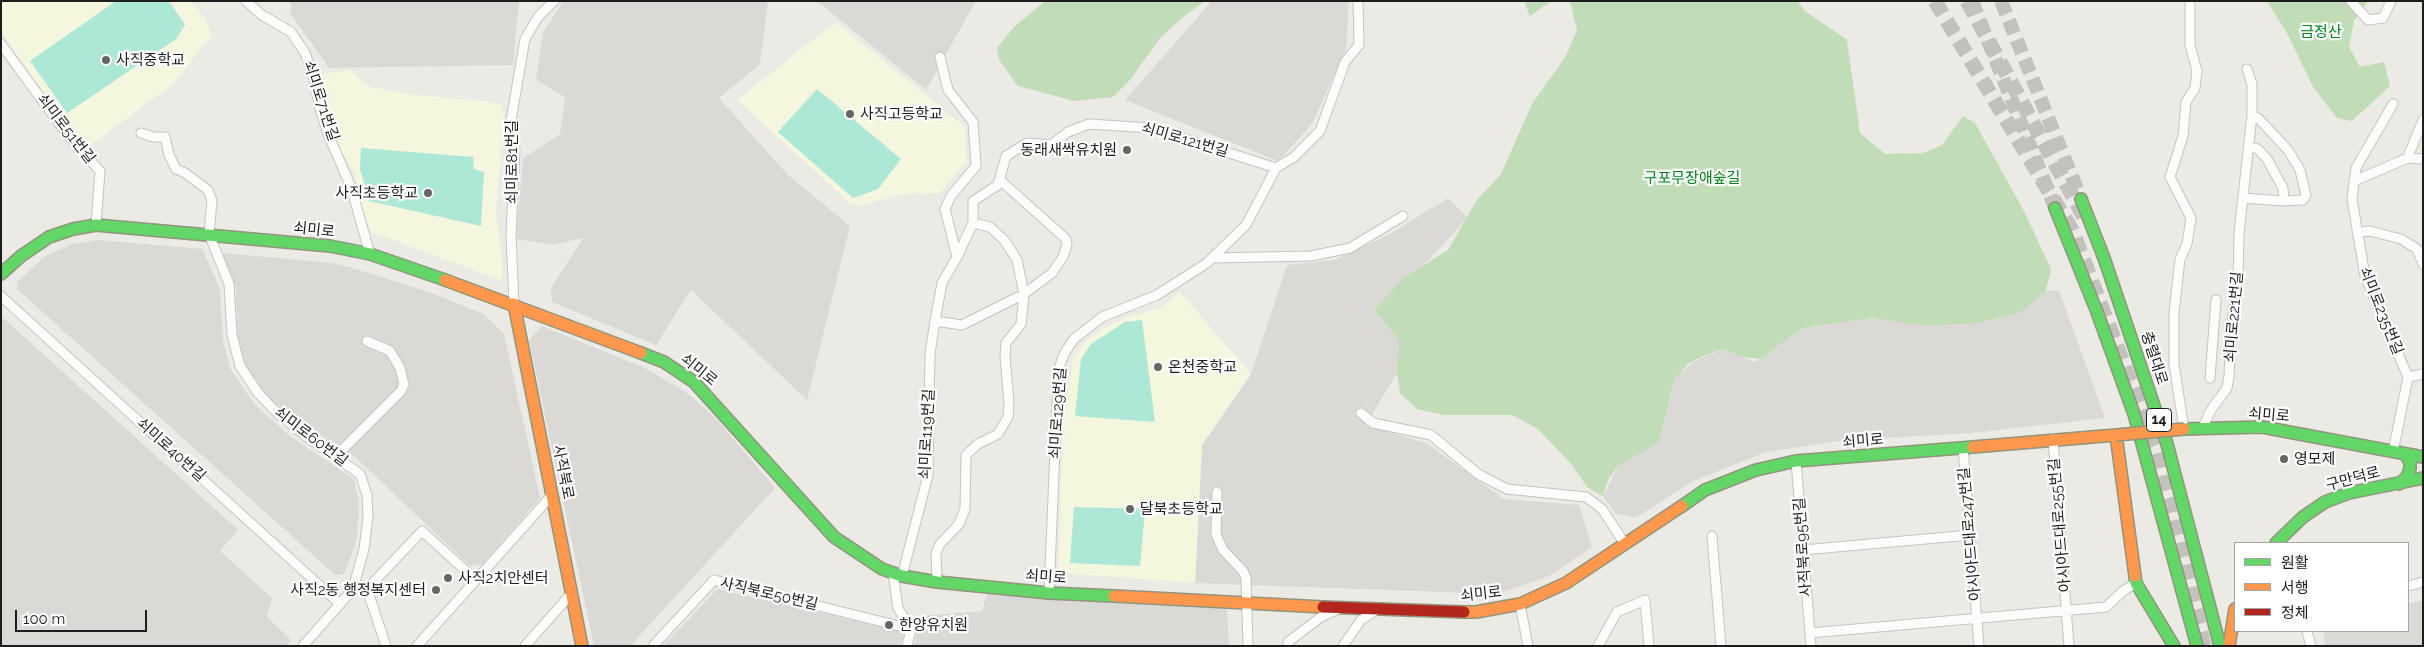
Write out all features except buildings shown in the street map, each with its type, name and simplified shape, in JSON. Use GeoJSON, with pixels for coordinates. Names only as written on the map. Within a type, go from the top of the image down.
{"type":"FeatureCollection","features":[{"type":"Feature","properties":{"kind":"main road","name":"충렬대로"},"geometry":{"type":"LineString","coordinates":[[2081,199],[2104,258],[2166,444],[2220,646]]}},
{"type":"Feature","properties":{"kind":"main road"},"geometry":{"type":"LineString","coordinates":[[2055,208],[2097,312],[2134,414],[2197,646]]}},
{"type":"Feature","properties":{"kind":"main road","name":"쇠미로"},"geometry":{"type":"LineString","coordinates":[[1,274],[21,256],[49,237],[72,229],[96,225],[330,246],[370,254],[514,304],[664,362],[694,382],[727,416],[834,537],[858,556],[898,574],[937,582],[1049,593],[1246,604],[1476,612],[1520,604],[1566,583],[1705,490],[1756,470],[1796,461],[2184,429],[2262,427],[2417,455]]}},
{"type":"Feature","properties":{"kind":"main road","name":"사직북로"},"geometry":{"type":"LineString","coordinates":[[514,304],[582,646]]}},
{"type":"Feature","properties":{"kind":"main road"},"geometry":{"type":"LineString","coordinates":[[2116,434],[2136,583],[2174,646]]}},
{"type":"Feature","properties":{"kind":"main road"},"geometry":{"type":"LineString","coordinates":[[2399,484],[2407,477],[2410,462],[2417,455]]}},
{"type":"Feature","properties":{"kind":"main road","name":"구만덕로"},"geometry":{"type":"LineString","coordinates":[[2277,542],[2302,517],[2325,502],[2349,493],[2423,478]]}},
{"type":"Feature","properties":{"kind":"main road"},"geometry":{"type":"LineString","coordinates":[[2229,646],[2234,615]]}},
{"type":"Feature","properties":{"kind":"street","name":"쇠미로71번길"},"geometry":{"type":"LineString","coordinates":[[246,1],[262,15],[292,32],[305,53],[313,75],[326,126],[351,187],[370,254]]}},
{"type":"Feature","properties":{"kind":"street","name":"쇠미로81번길"},"geometry":{"type":"LineString","coordinates":[[514,304],[510,235],[515,149],[510,126],[525,39],[538,17],[554,1]]}},
{"type":"Feature","properties":{"kind":"street","name":"쇠미로129번길"},"geometry":{"type":"LineString","coordinates":[[1049,593],[1056,402],[1060,365],[1065,352],[1074,339],[1102,317],[1157,294],[1214,258],[1246,225],[1276,168],[1294,157],[1320,131],[1345,62],[1359,45],[1358,1]]}},
{"type":"Feature","properties":{"kind":"street"},"geometry":{"type":"LineString","coordinates":[[2351,1],[2368,20],[2383,18],[2391,1]]}},
{"type":"Feature","properties":{"kind":"street"},"geometry":{"type":"LineString","coordinates":[[2184,429],[2174,364],[2174,313],[2180,259],[2187,244],[2191,218],[2170,177],[2183,136],[2186,102],[2195,88],[2197,71],[2190,45],[2190,4]]}},
{"type":"Feature","properties":{"kind":"street","name":"쇠미로51번길"},"geometry":{"type":"LineString","coordinates":[[1,44],[68,137],[100,171],[96,225]]}},
{"type":"Feature","properties":{"kind":"street"},"geometry":{"type":"LineString","coordinates":[[940,57],[948,90],[973,122],[976,166],[951,196],[945,209],[957,257]]}},
{"type":"Feature","properties":{"kind":"street","name":"쇠미로221번길"},"geometry":{"type":"LineString","coordinates":[[2202,429],[2211,410],[2227,388],[2231,331],[2238,280],[2239,233],[2250,148],[2252,84],[2247,69]]}},
{"type":"Feature","properties":{"kind":"street","name":"쇠미로235번길"},"geometry":{"type":"LineString","coordinates":[[2392,104],[2356,168],[2352,199],[2365,276],[2408,377]]}},
{"type":"Feature","properties":{"kind":"street"},"geometry":{"type":"LineString","coordinates":[[2243,198],[2284,201],[2303,200],[2306,195],[2300,170],[2288,150],[2259,119],[2252,115]]}},
{"type":"Feature","properties":{"kind":"street"},"geometry":{"type":"LineString","coordinates":[[2407,159],[2423,120]]}},
{"type":"Feature","properties":{"kind":"street","name":"쇠미로121번길"},"geometry":{"type":"LineString","coordinates":[[1000,180],[1006,156],[1027,143],[1051,145],[1068,132],[1089,124],[1151,128],[1276,168]]}},
{"type":"Feature","properties":{"kind":"street"},"geometry":{"type":"LineString","coordinates":[[140,134],[153,138],[165,137],[169,155],[176,169],[185,172],[208,190],[212,201],[209,234]]}},
{"type":"Feature","properties":{"kind":"street"},"geometry":{"type":"LineString","coordinates":[[2250,148],[2258,149],[2267,159],[2283,188],[2284,201]]}},
{"type":"Feature","properties":{"kind":"street"},"geometry":{"type":"LineString","coordinates":[[2354,181],[2407,159],[2423,160]]}},
{"type":"Feature","properties":{"kind":"street"},"geometry":{"type":"LineString","coordinates":[[935,321],[962,325],[1023,296],[1052,274],[1063,257],[1067,244],[1066,239],[1000,180],[998,185],[973,202],[973,223],[990,227],[1005,241],[1017,260],[1023,296],[1021,324],[1006,344],[1008,417],[998,434],[978,444],[966,455],[965,509],[959,524],[940,544],[936,554],[937,582]]}},
{"type":"Feature","properties":{"kind":"street"},"geometry":{"type":"LineString","coordinates":[[1214,258],[1312,256],[1350,248],[1403,216]]}},
{"type":"Feature","properties":{"kind":"street","name":"쇠미로119번길"},"geometry":{"type":"LineString","coordinates":[[898,574],[928,475],[930,354],[942,283],[973,223]]}},
{"type":"Feature","properties":{"kind":"street"},"geometry":{"type":"LineString","coordinates":[[2357,232],[2370,231],[2401,239],[2417,250],[2423,264]]}},
{"type":"Feature","properties":{"kind":"street","name":"쇠미로60번길"},"geometry":{"type":"LineString","coordinates":[[209,234],[229,284],[232,335],[240,366],[258,393],[277,413],[307,437],[360,474],[367,495],[368,517],[364,549],[353,589]]}},
{"type":"Feature","properties":{"kind":"street","name":"쇠미로40번길"},"geometry":{"type":"LineString","coordinates":[[1,296],[340,604]]}},
{"type":"Feature","properties":{"kind":"street"},"geometry":{"type":"LineString","coordinates":[[2210,378],[2216,300]]}},
{"type":"Feature","properties":{"kind":"street"},"geometry":{"type":"LineString","coordinates":[[2214,331],[2231,331]]}},
{"type":"Feature","properties":{"kind":"street"},"geometry":{"type":"LineString","coordinates":[[336,456],[401,392],[404,384],[400,368],[390,351],[367,341]]}},
{"type":"Feature","properties":{"kind":"street"},"geometry":{"type":"LineString","coordinates":[[2393,452],[2408,377],[2423,374]]}},
{"type":"Feature","properties":{"kind":"street"},"geometry":{"type":"LineString","coordinates":[[1361,413],[1373,423],[1431,435],[1478,474],[1497,486],[1518,492],[1586,497],[1602,510],[1624,544]]}},
{"type":"Feature","properties":{"kind":"street","name":"아시아드대로255번길"},"geometry":{"type":"LineString","coordinates":[[2053,439],[2070,646]]}},
{"type":"Feature","properties":{"kind":"street","name":"아시아드대로247번길"},"geometry":{"type":"LineString","coordinates":[[1963,448],[1979,646]]}},
{"type":"Feature","properties":{"kind":"street","name":"사직북로95번길"},"geometry":{"type":"LineString","coordinates":[[1796,461],[1811,646]]}},
{"type":"Feature","properties":{"kind":"street"},"geometry":{"type":"LineString","coordinates":[[1217,492],[1216,534],[1223,550],[1243,571],[1246,578],[1248,646]]}},
{"type":"Feature","properties":{"kind":"street"},"geometry":{"type":"LineString","coordinates":[[417,646],[552,495]]}},
{"type":"Feature","properties":{"kind":"street"},"geometry":{"type":"LineString","coordinates":[[303,646],[353,589],[367,589],[422,531],[476,580]]}},
{"type":"Feature","properties":{"kind":"street"},"geometry":{"type":"LineString","coordinates":[[1803,550],[1970,535]]}},
{"type":"Feature","properties":{"kind":"street"},"geometry":{"type":"LineString","coordinates":[[1712,536],[1721,646]]}},
{"type":"Feature","properties":{"kind":"street"},"geometry":{"type":"LineString","coordinates":[[898,574],[898,608],[911,629],[907,646]]}},
{"type":"Feature","properties":{"kind":"street","name":"사직북로50번길"},"geometry":{"type":"LineString","coordinates":[[653,646],[714,580],[911,629]]}},
{"type":"Feature","properties":{"kind":"street"},"geometry":{"type":"LineString","coordinates":[[2409,586],[2423,582]]}},
{"type":"Feature","properties":{"kind":"street","name":"아시아드대로255번길"},"geometry":{"type":"LineString","coordinates":[[2067,611],[2106,608],[2123,591],[2136,583]]}},
{"type":"Feature","properties":{"kind":"street"},"geometry":{"type":"LineString","coordinates":[[367,589],[386,646]]}},
{"type":"Feature","properties":{"kind":"street"},"geometry":{"type":"LineString","coordinates":[[525,646],[571,594]]}},
{"type":"Feature","properties":{"kind":"street"},"geometry":{"type":"LineString","coordinates":[[1598,646],[1617,612],[1645,600],[1649,646]]}},
{"type":"Feature","properties":{"kind":"street"},"geometry":{"type":"LineString","coordinates":[[1520,604],[1528,646]]}},
{"type":"Feature","properties":{"kind":"street","name":"쇠미로"},"geometry":{"type":"LineString","coordinates":[[1288,646],[1288,642],[1320,617],[1340,608]]}},
{"type":"Feature","properties":{"kind":"street"},"geometry":{"type":"LineString","coordinates":[[1343,646],[1361,620],[1378,609]]}},
{"type":"Feature","properties":{"kind":"street","name":"아시아드대로247번길"},"geometry":{"type":"LineString","coordinates":[[1977,620],[2067,611]]}},
{"type":"Feature","properties":{"kind":"street"},"geometry":{"type":"LineString","coordinates":[[1810,633],[1977,620]]}},
{"type":"Feature","properties":{"kind":"street"},"geometry":{"type":"LineString","coordinates":[[2307,632],[2311,646]]}},
{"type":"Feature","properties":{"kind":"shaded area","name":"사직중학교"},"geometry":{"type":"Polygon","coordinates":[[[1,1],[191,1],[204,17],[212,35],[172,85],[91,145],[70,129],[1,32],[1,1]]]}},
{"type":"Feature","properties":{"kind":"shaded area"},"geometry":{"type":"Polygon","coordinates":[[[291,1],[519,1],[513,65],[329,68],[290,13],[291,1]]]}},
{"type":"Feature","properties":{"kind":"shaded area"},"geometry":{"type":"Polygon","coordinates":[[[563,1],[768,1],[760,64],[719,98],[787,174],[850,226],[807,400],[691,290],[656,345],[552,302],[551,288],[583,238],[553,245],[516,239],[523,158],[560,134],[565,97],[536,80],[543,33],[563,1]]]}},
{"type":"Feature","properties":{"kind":"shaded area"},"geometry":{"type":"Polygon","coordinates":[[[817,1],[976,1],[926,90],[817,1]]]}},
{"type":"Feature","properties":{"kind":"shaded area"},"geometry":{"type":"Polygon","coordinates":[[[1212,1],[1349,1],[1346,49],[1312,124],[1278,161],[1125,100],[1212,1]]]}},
{"type":"Feature","properties":{"kind":"shaded area","name":"사직고등학교"},"geometry":{"type":"Polygon","coordinates":[[[837,23],[965,127],[967,161],[940,193],[902,194],[859,206],[849,202],[737,100],[820,34],[837,23]]]}},
{"type":"Feature","properties":{"kind":"shaded area","name":"사직초등학교"},"geometry":{"type":"Polygon","coordinates":[[[350,70],[371,87],[409,94],[500,103],[504,115],[496,213],[503,268],[501,280],[371,232],[354,173],[334,139],[326,120],[328,96],[322,74],[350,70]]]}},
{"type":"Feature","properties":{"kind":"shaded area"},"geometry":{"type":"Polygon","coordinates":[[[1448,198],[1467,217],[1415,274],[1402,279],[1374,310],[1399,340],[1397,373],[1366,425],[1426,443],[1504,499],[1579,505],[1592,547],[1549,576],[1497,594],[1195,583],[1202,445],[1251,374],[1287,265],[1335,260],[1392,233],[1448,198]]]}},
{"type":"Feature","properties":{"kind":"shaded area"},"geometry":{"type":"Polygon","coordinates":[[[99,240],[202,249],[220,289],[223,342],[231,370],[255,405],[290,436],[354,479],[359,503],[357,538],[346,571],[342,575],[335,575],[17,289],[17,282],[44,257],[72,244],[99,240]]]}},
{"type":"Feature","properties":{"kind":"shaded area"},"geometry":{"type":"Polygon","coordinates":[[[223,253],[332,263],[346,266],[429,292],[484,314],[504,334],[540,498],[483,564],[470,566],[351,453],[347,456],[320,441],[290,418],[263,390],[244,363],[238,344],[236,289],[221,255],[223,253]]]}},
{"type":"Feature","properties":{"kind":"shaded area"},"geometry":{"type":"Polygon","coordinates":[[[2059,290],[2105,418],[1970,433],[1838,441],[1766,452],[1693,481],[1635,518],[1615,513],[1603,496],[1619,465],[1669,403],[1674,379],[1693,362],[1722,349],[1755,362],[1803,328],[1872,318],[1897,321],[1978,323],[2020,313],[2046,291],[2059,290]]]}},
{"type":"Feature","properties":{"kind":"shaded area"},"geometry":{"type":"Polygon","coordinates":[[[1180,292],[1251,374],[1202,445],[1195,583],[1058,573],[1063,429],[1073,359],[1084,343],[1104,328],[1126,317],[1159,309],[1180,292]]]}},
{"type":"Feature","properties":{"kind":"shaded area"},"geometry":{"type":"Polygon","coordinates":[[[1,316],[238,530],[220,551],[272,598],[267,617],[291,640],[286,646],[1,646],[1,316]]]}},
{"type":"Feature","properties":{"kind":"shaded area"},"geometry":{"type":"Polygon","coordinates":[[[542,326],[647,369],[690,395],[719,422],[775,488],[630,646],[594,646],[529,340],[542,326]]]}},
{"type":"Feature","properties":{"kind":"shaded area"},"geometry":{"type":"Polygon","coordinates":[[[717,589],[904,632],[900,646],[663,646],[717,589]]]}},
{"type":"Feature","properties":{"kind":"shaded area"},"geometry":{"type":"Polygon","coordinates":[[[987,594],[1227,608],[1229,646],[914,646],[920,616],[982,611],[987,594]]]}},
{"type":"Feature","properties":{"kind":"shaded area"},"geometry":{"type":"Polygon","coordinates":[[[2423,600],[2423,646],[2325,646],[2323,636],[2325,632],[2409,632],[2409,604],[2423,600]]]}},
{"type":"Feature","properties":{"kind":"green space"},"geometry":{"type":"Polygon","coordinates":[[[116,1],[169,1],[185,25],[176,39],[67,113],[30,61],[116,1]]]}},
{"type":"Feature","properties":{"kind":"green space"},"geometry":{"type":"Polygon","coordinates":[[[1045,1],[1205,1],[1183,17],[1160,38],[1130,80],[1113,97],[1074,101],[1018,86],[999,60],[997,48],[1014,27],[1045,1]]]}},
{"type":"Feature","properties":{"kind":"green space"},"geometry":{"type":"Polygon","coordinates":[[[1524,1],[1551,1],[1530,16],[1524,1]]]}},
{"type":"Feature","properties":{"kind":"green space","name":"구포무장애숲길"},"geometry":{"type":"Polygon","coordinates":[[[1570,1],[1797,1],[1805,11],[1847,40],[1860,133],[1885,154],[1923,153],[1942,145],[1963,116],[1975,123],[2025,213],[2051,269],[2046,291],[2020,313],[1978,323],[1927,326],[1872,318],[1803,328],[1763,359],[1743,357],[1722,349],[1701,357],[1688,364],[1674,380],[1659,442],[1619,465],[1608,480],[1603,496],[1588,488],[1571,464],[1538,429],[1512,415],[1444,415],[1417,409],[1400,393],[1397,373],[1399,340],[1374,310],[1402,279],[1448,250],[1477,200],[1501,174],[1532,104],[1566,56],[1577,30],[1570,1]]]}},
{"type":"Feature","properties":{"kind":"green space","name":"금정산"},"geometry":{"type":"Polygon","coordinates":[[[2267,1],[2368,1],[2354,21],[2349,47],[2360,67],[2384,62],[2390,86],[2352,121],[2337,118],[2313,87],[2288,35],[2267,1]]]}},
{"type":"Feature","properties":{"kind":"green space"},"geometry":{"type":"Polygon","coordinates":[[[817,89],[901,159],[878,189],[853,198],[778,132],[817,89]]]}},
{"type":"Feature","properties":{"kind":"green space"},"geometry":{"type":"Polygon","coordinates":[[[361,148],[473,157],[474,169],[484,172],[481,226],[369,201],[360,169],[361,148]]]}},
{"type":"Feature","properties":{"kind":"green space"},"geometry":{"type":"Polygon","coordinates":[[[1142,320],[1155,422],[1075,416],[1081,359],[1091,344],[1125,322],[1142,320]]]}},
{"type":"Feature","properties":{"kind":"green space"},"geometry":{"type":"Polygon","coordinates":[[[1074,507],[1145,509],[1140,566],[1070,563],[1074,507]]]}},
{"type":"Feature","properties":{"kind":"tunnel"},"geometry":{"type":"LineString","coordinates":[[1935,1],[2072,230],[2157,450],[2204,646]]}},
{"type":"Feature","properties":{"kind":"tunnel"},"geometry":{"type":"LineString","coordinates":[[1967,1],[2084,217]]}},
{"type":"Feature","properties":{"kind":"tunnel"},"geometry":{"type":"LineString","coordinates":[[1972,1],[2055,208]]}},
{"type":"Feature","properties":{"kind":"tunnel"},"geometry":{"type":"LineString","coordinates":[[2001,1],[2081,199]]}},
{"type":"Feature","properties":{"kind":"traffic: fast"},"geometry":{"type":"LineString","coordinates":[[2081,199],[2104,258],[2167,444],[2220,646]]}},
{"type":"Feature","properties":{"kind":"traffic: fast"},"geometry":{"type":"LineString","coordinates":[[2055,208],[2097,312],[2134,414],[2197,646]]}},
{"type":"Feature","properties":{"kind":"traffic: fast"},"geometry":{"type":"LineString","coordinates":[[1,274],[21,256],[49,237],[73,229],[96,225],[330,246],[370,254],[445,280]]}},
{"type":"Feature","properties":{"kind":"traffic: fast"},"geometry":{"type":"LineString","coordinates":[[641,353],[664,362],[694,382],[834,537],[882,569],[902,576],[937,582],[1049,593],[1114,596]]}},
{"type":"Feature","properties":{"kind":"traffic: fast"},"geometry":{"type":"LineString","coordinates":[[2184,429],[2262,427],[2423,457]]}},
{"type":"Feature","properties":{"kind":"traffic: fast"},"geometry":{"type":"LineString","coordinates":[[1682,506],[1705,490],[1756,470],[1796,461],[1973,447]]}},
{"type":"Feature","properties":{"kind":"traffic: fast"},"geometry":{"type":"LineString","coordinates":[[2399,484],[2407,477],[2410,469],[2410,462],[2405,454]]}},
{"type":"Feature","properties":{"kind":"traffic: fast"},"geometry":{"type":"LineString","coordinates":[[2277,542],[2303,517],[2325,502],[2349,493],[2423,478]]}},
{"type":"Feature","properties":{"kind":"traffic: fast"},"geometry":{"type":"LineString","coordinates":[[2135,576],[2136,583],[2174,646]]}},
{"type":"Feature","properties":{"kind":"traffic: slow"},"geometry":{"type":"LineString","coordinates":[[445,280],[641,353]]}},
{"type":"Feature","properties":{"kind":"traffic: slow"},"geometry":{"type":"LineString","coordinates":[[514,304],[582,646]]}},
{"type":"Feature","properties":{"kind":"traffic: slow"},"geometry":{"type":"LineString","coordinates":[[2116,435],[2184,429]]}},
{"type":"Feature","properties":{"kind":"traffic: slow"},"geometry":{"type":"LineString","coordinates":[[1973,447],[2116,435],[2135,576]]}},
{"type":"Feature","properties":{"kind":"traffic: slow"},"geometry":{"type":"LineString","coordinates":[[1464,612],[1476,612],[1520,604],[1566,583],[1682,506]]}},
{"type":"Feature","properties":{"kind":"traffic: slow"},"geometry":{"type":"LineString","coordinates":[[1114,596],[1323,607]]}},
{"type":"Feature","properties":{"kind":"traffic: slow"},"geometry":{"type":"LineString","coordinates":[[2229,646],[2234,615]]}},
{"type":"Feature","properties":{"kind":"traffic: jam"},"geometry":{"type":"LineString","coordinates":[[1323,607],[1464,612]]}},
{"type":"Feature","properties":{"kind":"place","name":"사직중학교"},"geometry":{"type":"Point","coordinates":[106,60]}},
{"type":"Feature","properties":{"kind":"place","name":"사직고등학교"},"geometry":{"type":"Point","coordinates":[850,114]}},
{"type":"Feature","properties":{"kind":"place","name":"동래새싹유치원"},"geometry":{"type":"Point","coordinates":[1127,150]}},
{"type":"Feature","properties":{"kind":"place","name":"사직초등학교"},"geometry":{"type":"Point","coordinates":[428,193]}},
{"type":"Feature","properties":{"kind":"place","name":"온천중학교"},"geometry":{"type":"Point","coordinates":[1158,367]}},
{"type":"Feature","properties":{"kind":"place","name":"영모제"},"geometry":{"type":"Point","coordinates":[2284,459]}},
{"type":"Feature","properties":{"kind":"place","name":"달북초등학교"},"geometry":{"type":"Point","coordinates":[1130,509]}},
{"type":"Feature","properties":{"kind":"place","name":"사직2치안센터"},"geometry":{"type":"Point","coordinates":[448,578]}},
{"type":"Feature","properties":{"kind":"place","name":"사직2동 행정복지센터"},"geometry":{"type":"Point","coordinates":[436,590]}},
{"type":"Feature","properties":{"kind":"place","name":"한양유치원"},"geometry":{"type":"Point","coordinates":[889,625]}}]}
